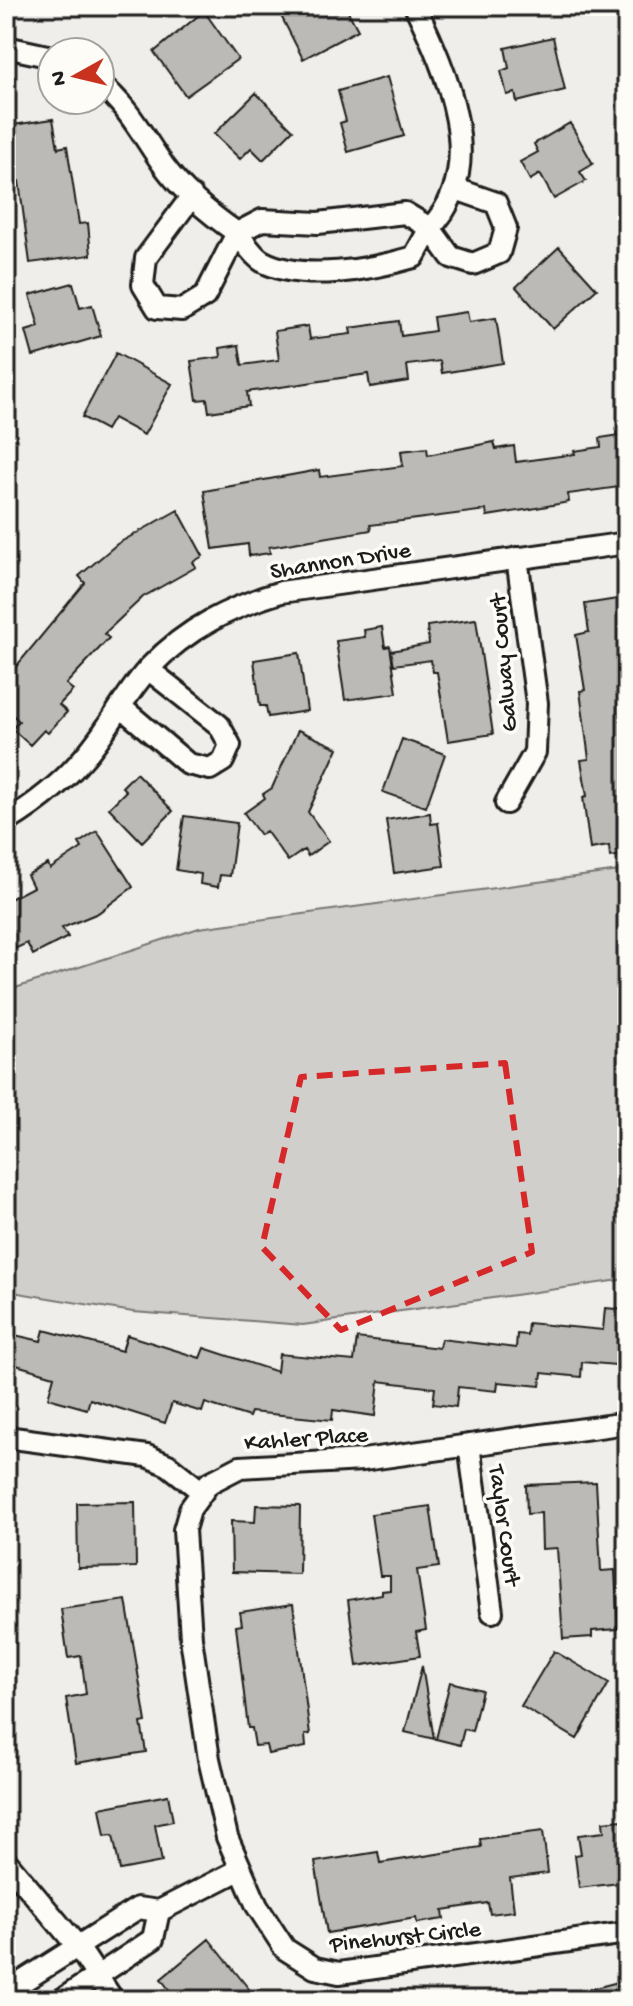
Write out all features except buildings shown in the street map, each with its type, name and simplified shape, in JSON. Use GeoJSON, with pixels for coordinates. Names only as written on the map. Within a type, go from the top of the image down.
{"type":"FeatureCollection","features":[{"type":"Feature","properties":{"kind":"street"},"geometry":{"type":"LineString","coordinates":[[116,100],[131,115],[165,168],[192,196],[237,233],[261,260],[309,272],[371,269],[414,257],[456,189],[461,169],[461,147],[449,92],[415,6]]}},
{"type":"Feature","properties":{"kind":"street"},"geometry":{"type":"LineString","coordinates":[[6,47],[36,54]]}},
{"type":"Feature","properties":{"kind":"street"},"geometry":{"type":"LineString","coordinates":[[192,196],[146,258],[143,285],[157,308],[182,310],[205,296],[237,233],[262,220],[318,223],[405,213],[430,228],[451,257],[473,264],[499,253],[506,228],[496,203],[456,189]]}},
{"type":"Feature","properties":{"kind":"street","name":"Shannon Drive"},"geometry":{"type":"LineString","coordinates":[[6,822],[44,797],[71,772],[148,669],[188,634],[247,602],[281,592],[627,543]]}},
{"type":"Feature","properties":{"kind":"street","name":"Galway Court"},"geometry":{"type":"LineString","coordinates":[[506,803],[535,752],[537,703],[517,558]]}},
{"type":"Feature","properties":{"kind":"street"},"geometry":{"type":"LineString","coordinates":[[121,707],[188,764],[210,769],[223,761],[230,745],[219,725],[148,669]]}},
{"type":"Feature","properties":{"kind":"street","name":"Kahler Place"},"geometry":{"type":"LineString","coordinates":[[201,1491],[219,1476],[252,1465],[330,1464],[627,1423]]}},
{"type":"Feature","properties":{"kind":"street"},"geometry":{"type":"LineString","coordinates":[[6,1437],[147,1456],[168,1465],[201,1491]]}},
{"type":"Feature","properties":{"kind":"street","name":"Taylor Court"},"geometry":{"type":"LineString","coordinates":[[469,1445],[492,1612]]}},
{"type":"Feature","properties":{"kind":"street","name":"Pinehurst Circle"},"geometry":{"type":"LineString","coordinates":[[201,1491],[190,1509],[184,1530],[186,1589],[217,1803],[239,1870],[257,1906],[285,1949],[304,1964],[327,1971],[627,1933]]}},
{"type":"Feature","properties":{"kind":"street"},"geometry":{"type":"LineString","coordinates":[[6,1861],[78,1947],[113,2000]]}},
{"type":"Feature","properties":{"kind":"street"},"geometry":{"type":"LineString","coordinates":[[10,2000],[17,1985],[138,1908],[159,1911],[239,1870]]}},
{"type":"Feature","properties":{"kind":"street"},"geometry":{"type":"LineString","coordinates":[[61,2000],[153,1939],[159,1911]]}},
{"type":"Feature","properties":{"kind":"highlighted area"},"geometry":{"type":"Polygon","coordinates":[[[505,1063],[532,1252],[341,1330],[262,1247],[301,1077],[505,1063]]]}},
{"type":"Feature","properties":{"kind":"shaded area"},"geometry":{"type":"Polygon","coordinates":[[[627,870],[627,1279],[303,1325],[133,1312],[6,1291],[6,991],[199,928],[627,870]]]}}]}
